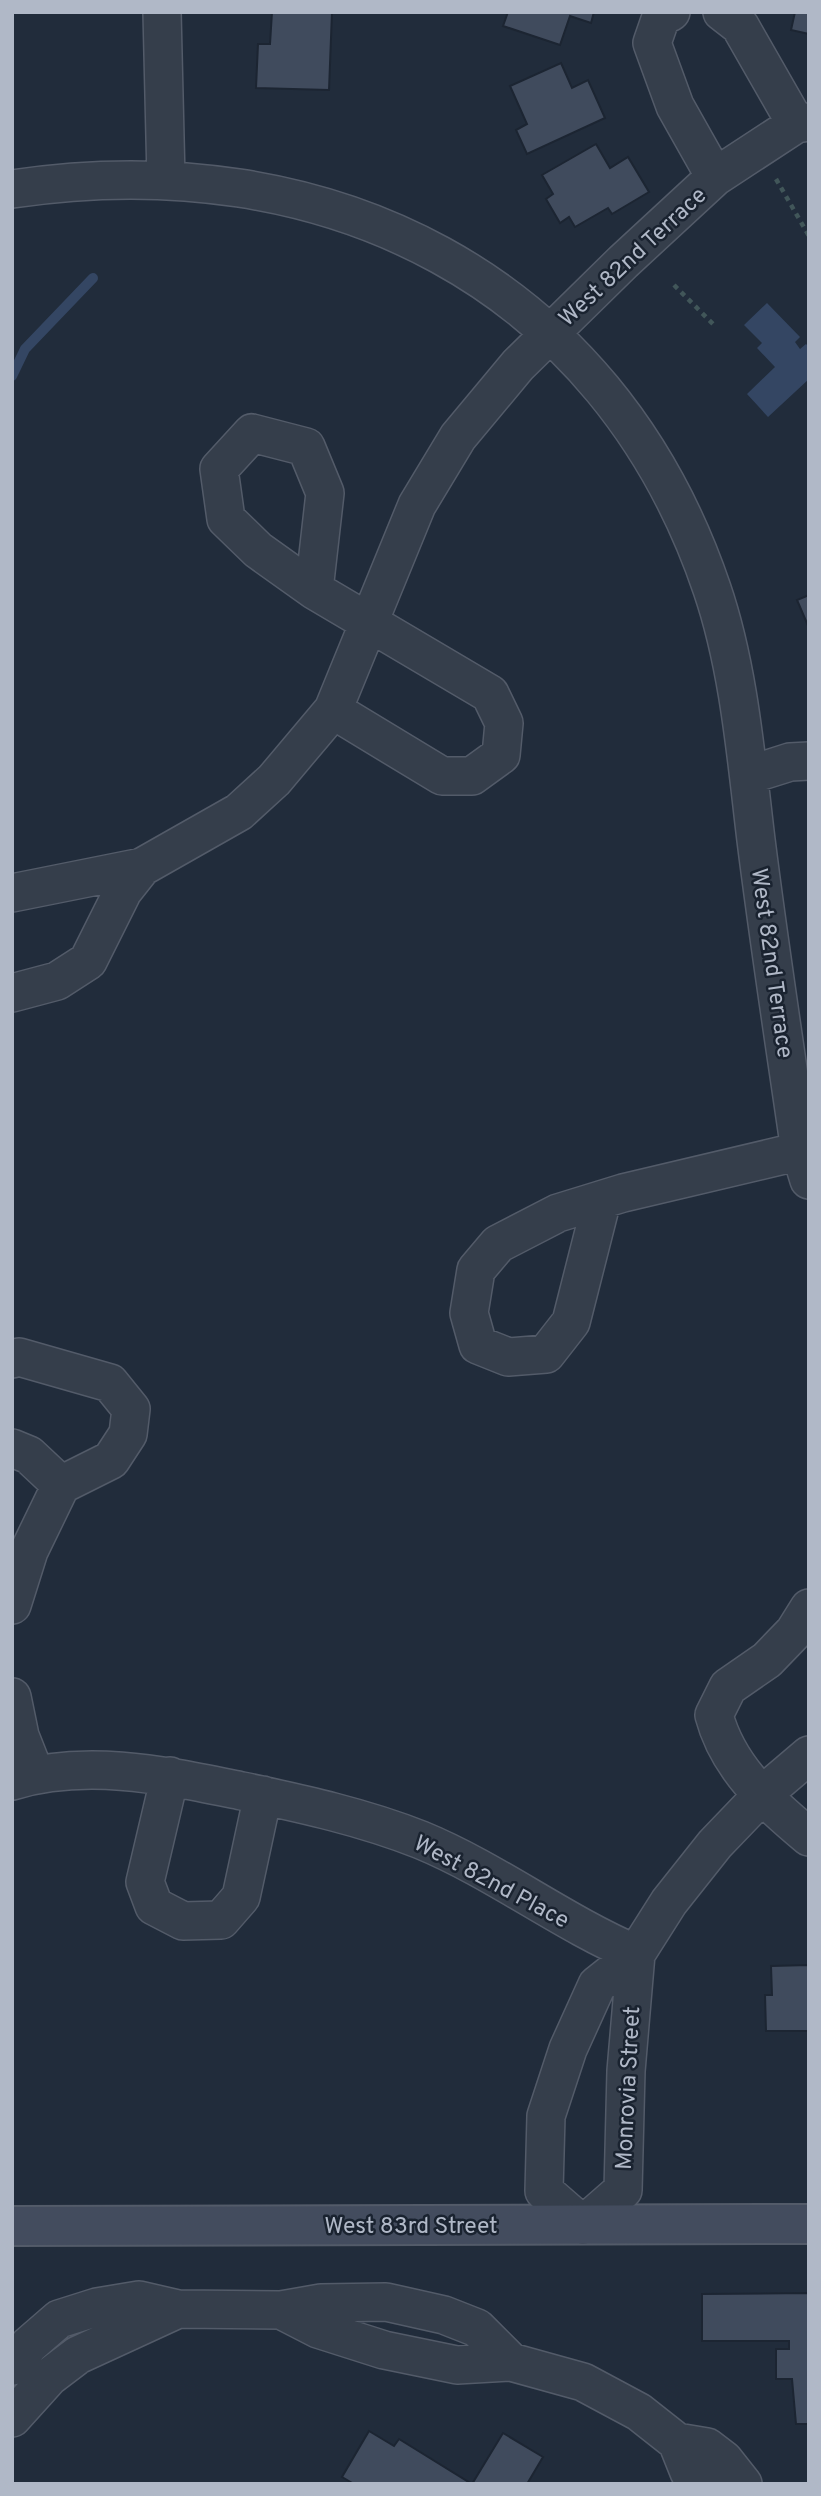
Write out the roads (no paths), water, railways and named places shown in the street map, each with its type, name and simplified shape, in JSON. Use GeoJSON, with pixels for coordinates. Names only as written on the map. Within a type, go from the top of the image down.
{"type":"FeatureCollection","features":[{"type":"Feature","properties":{"kind":"street"},"geometry":{"type":"LineString","coordinates":[[162,12],[166,179]]}},
{"type":"Feature","properties":{"kind":"street","name":"West 82nd Terrace"},"geometry":{"type":"LineString","coordinates":[[671,12],[661,17],[652,44],[675,106],[715,177]]}},
{"type":"Feature","properties":{"kind":"street","name":"West 82nd Terrace"},"geometry":{"type":"LineString","coordinates":[[12,893],[142,867],[239,812],[274,780],[332,710],[371,622],[384,580],[417,505],[458,437],[518,365],[622,262],[715,177],[802,123],[740,26],[722,12]]}},
{"type":"Feature","properties":{"kind":"street","name":"West 82nd Terrace"},"geometry":{"type":"LineString","coordinates":[[12,189],[90,179],[166,179],[275,194],[343,211],[419,242],[474,273],[513,301],[579,360],[640,436],[682,511],[713,591],[749,775],[806,1160],[602,1200]]}},
{"type":"Feature","properties":{"kind":"street"},"geometry":{"type":"LineString","coordinates":[[314,590],[490,694],[505,723],[501,755],[472,776],[442,776],[332,710]]}},
{"type":"Feature","properties":{"kind":"street"},"geometry":{"type":"LineString","coordinates":[[749,775],[790,762],[809,761]]}},
{"type":"Feature","properties":{"kind":"street","name":"West 82nd Terrace"},"geometry":{"type":"LineString","coordinates":[[12,993],[57,981],[88,961],[123,891],[142,867]]}},
{"type":"Feature","properties":{"kind":"street"},"geometry":{"type":"LineString","coordinates":[[12,1359],[19,1357],[69,1369],[110,1383],[131,1409],[128,1434],[111,1460],[61,1485],[29,1551],[12,1605]]}},
{"type":"Feature","properties":{"kind":"street"},"geometry":{"type":"LineString","coordinates":[[12,1448],[29,1455],[61,1485]]}},
{"type":"Feature","properties":{"kind":"street"},"geometry":{"type":"LineString","coordinates":[[809,1608],[793,1632],[766,1660],[729,1687],[714,1715],[722,1744],[762,1796],[809,1838]]}},
{"type":"Feature","properties":{"kind":"street","name":"West 82nd Place"},"geometry":{"type":"LineString","coordinates":[[12,1698],[20,1736],[23,1777],[117,1770],[170,1776],[334,1810],[421,1841],[489,1874],[590,1934],[636,1954]]}},
{"type":"Feature","properties":{"kind":"street","name":"Monrovia Street"},"geometry":{"type":"LineString","coordinates":[[636,1954],[626,2070],[622,2190],[583,2225],[544,2191],[546,2116],[568,2049],[597,1985],[636,1954],[669,1902],[707,1854],[762,1796],[809,1755]]}},
{"type":"Feature","properties":{"kind":"street"},"geometry":{"type":"LineString","coordinates":[[170,1776],[145,1882],[154,1906],[183,1921],[221,1920],[242,1897],[263,1796]]}},
{"type":"Feature","properties":{"kind":"street","name":"West 83rd Street"},"geometry":{"type":"LineString","coordinates":[[12,2226],[809,2224]]}},
{"type":"Feature","properties":{"kind":"street"},"geometry":{"type":"LineString","coordinates":[[12,2366],[29,2345],[59,2319],[97,2307],[139,2300],[178,2309],[281,2310],[318,2329],[384,2350],[457,2365],[511,2362],[583,2382],[639,2412],[677,2442],[690,2472],[699,2484]]}},
{"type":"Feature","properties":{"kind":"street"},"geometry":{"type":"LineString","coordinates":[[12,2418],[49,2377],[78,2355],[178,2309]]}},
{"type":"Feature","properties":{"kind":"street"},"geometry":{"type":"LineString","coordinates":[[677,2442],[707,2447],[724,2460],[744,2484]]}},
{"type":"Feature","properties":{"kind":"water"},"geometry":{"type":"Polygon","coordinates":[[[767,303],[800,337],[795,342],[800,349],[806,344],[809,347],[809,379],[768,417],[747,394],[775,367],[757,348],[762,343],[744,325],[767,303]]]}},
{"type":"Feature","properties":{"kind":"waterway"},"geometry":{"type":"LineString","coordinates":[[12,376],[25,349],[93,278]]}}]}
